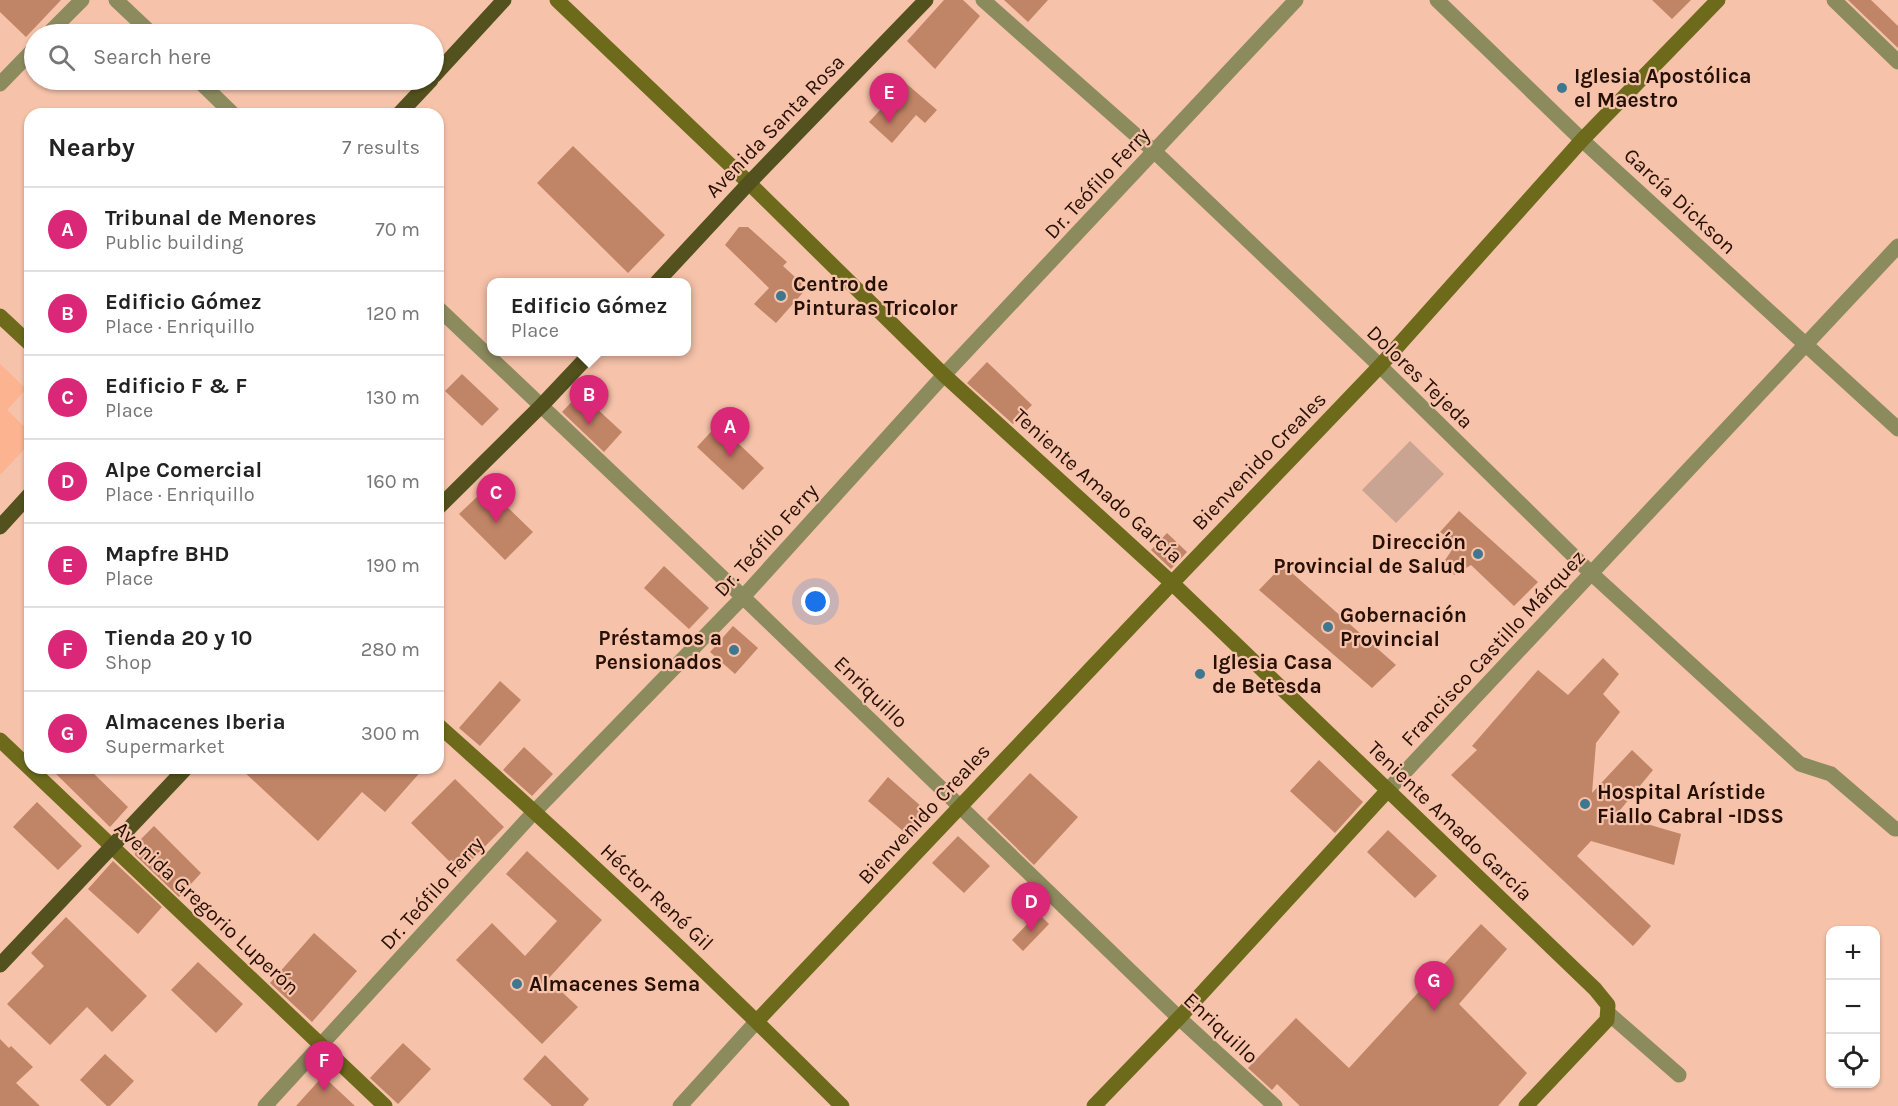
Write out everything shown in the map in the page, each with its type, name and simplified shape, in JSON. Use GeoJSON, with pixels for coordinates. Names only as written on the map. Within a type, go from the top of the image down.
{"type":"FeatureCollection","features":[{"type":"Feature","properties":{"kind":"main road"},"geometry":{"type":"LineString","coordinates":[[444,65],[504,0]]}},
{"type":"Feature","properties":{"kind":"main road","name":"Teniente Amado García"},"geometry":{"type":"LineString","coordinates":[[557,0],[749,183],[944,375],[1172,583],[1388,790],[1586,981],[1608,1009]]}},
{"type":"Feature","properties":{"kind":"main road","name":"Avenida Santa Rosa"},"geometry":{"type":"LineString","coordinates":[[661,278],[926,0]]}},
{"type":"Feature","properties":{"kind":"main road","name":"Bienvenido Creales"},"geometry":{"type":"LineString","coordinates":[[757,1021],[1380,366],[1582,140],[1718,0]]}},
{"type":"Feature","properties":{"kind":"main road"},"geometry":{"type":"LineString","coordinates":[[404,108],[421,90]]}},
{"type":"Feature","properties":{"kind":"main road"},"geometry":{"type":"LineString","coordinates":[[0,316],[24,338]]}},
{"type":"Feature","properties":{"kind":"main road"},"geometry":{"type":"LineString","coordinates":[[444,502],[542,405],[587,356]]}},
{"type":"Feature","properties":{"kind":"main road"},"geometry":{"type":"LineString","coordinates":[[0,526],[24,500]]}},
{"type":"Feature","properties":{"kind":"main road","name":"Héctor René Gil"},"geometry":{"type":"LineString","coordinates":[[444,730],[535,811],[757,1021],[842,1106]]}},
{"type":"Feature","properties":{"kind":"main road","name":"Avenida Gregorio Luperón"},"geometry":{"type":"LineString","coordinates":[[0,740],[24,763]]}},
{"type":"Feature","properties":{"kind":"main road","name":"Avenida Gregorio Luperón"},"geometry":{"type":"LineString","coordinates":[[35,774],[385,1106]]}},
{"type":"Feature","properties":{"kind":"main road"},"geometry":{"type":"LineString","coordinates":[[0,965],[180,774]]}},
{"type":"Feature","properties":{"kind":"main road","name":"Francisco Castillo Márquez"},"geometry":{"type":"LineString","coordinates":[[1094,1106],[1179,1018],[1388,790]]}},
{"type":"Feature","properties":{"kind":"main road"},"geometry":{"type":"LineString","coordinates":[[1526,1106],[1607,1020],[1608,1009]]}},
{"type":"Feature","properties":{"kind":"street"},"geometry":{"type":"LineString","coordinates":[[58,24],[82,0]]}},
{"type":"Feature","properties":{"kind":"street"},"geometry":{"type":"LineString","coordinates":[[116,0],[141,24]]}},
{"type":"Feature","properties":{"kind":"street","name":"Dolores Tejeda"},"geometry":{"type":"LineString","coordinates":[[983,0],[1155,152],[1380,366],[1592,574],[1800,764],[1832,774],[1895,829]]}},
{"type":"Feature","properties":{"kind":"street","name":"Dr. Teófilo Ferry"},"geometry":{"type":"LineString","coordinates":[[265,1106],[535,811],[743,597],[944,375],[1296,0]]}},
{"type":"Feature","properties":{"kind":"street","name":"García Dickson"},"geometry":{"type":"LineString","coordinates":[[1437,0],[1582,140],[1898,429]]}},
{"type":"Feature","properties":{"kind":"street"},"geometry":{"type":"LineString","coordinates":[[1834,0],[1898,62]]}},
{"type":"Feature","properties":{"kind":"street"},"geometry":{"type":"LineString","coordinates":[[0,84],[24,59]]}},
{"type":"Feature","properties":{"kind":"street"},"geometry":{"type":"LineString","coordinates":[[208,90],[227,108]]}},
{"type":"Feature","properties":{"kind":"street","name":"Francisco Castillo Márquez"},"geometry":{"type":"LineString","coordinates":[[1388,790],[1898,246]]}},
{"type":"Feature","properties":{"kind":"street","name":"Enriquillo"},"geometry":{"type":"LineString","coordinates":[[444,314],[487,354]]}},
{"type":"Feature","properties":{"kind":"street","name":"Enriquillo"},"geometry":{"type":"LineString","coordinates":[[489,356],[1179,1018],[1275,1106]]}},
{"type":"Feature","properties":{"kind":"street"},"geometry":{"type":"LineString","coordinates":[[1608,1009],[1679,1075]]}},
{"type":"Feature","properties":{"kind":"street","name":"Bienvenido Creales"},"geometry":{"type":"LineString","coordinates":[[680,1106],[757,1021]]}},
{"type":"Feature","properties":{"kind":"shaded area"},"geometry":{"type":"Polygon","coordinates":[[[0,364],[24,387],[24,391],[7,410],[24,426],[24,449],[0,475],[0,364]]]}},
{"type":"Feature","properties":{"kind":"shaded area"},"geometry":{"type":"Polygon","coordinates":[[[1410,441],[1444,474],[1396,523],[1362,490],[1410,441]]]}},
{"type":"Feature","properties":{"kind":"building"},"geometry":{"type":"Polygon","coordinates":[[[0,0],[61,0],[38,24],[24,24],[24,35],[0,12],[0,0]]]}},
{"type":"Feature","properties":{"kind":"building"},"geometry":{"type":"Polygon","coordinates":[[[944,0],[963,0],[980,16],[935,69],[907,41],[944,0]]]}},
{"type":"Feature","properties":{"kind":"building"},"geometry":{"type":"Polygon","coordinates":[[[1004,0],[1048,0],[1028,22],[1004,0]]]}},
{"type":"Feature","properties":{"kind":"building"},"geometry":{"type":"Polygon","coordinates":[[[1652,0],[1691,0],[1672,19],[1652,0]]]}},
{"type":"Feature","properties":{"kind":"building"},"geometry":{"type":"Polygon","coordinates":[[[1848,0],[1871,0],[1898,26],[1898,48],[1848,0]]]}},
{"type":"Feature","properties":{"kind":"building"},"geometry":{"type":"Polygon","coordinates":[[[901,79],[937,110],[925,123],[916,115],[892,143],[869,122],[893,96],[890,93],[901,79]]]}},
{"type":"Feature","properties":{"kind":"building"},"geometry":{"type":"Polygon","coordinates":[[[573,146],[665,235],[628,273],[537,183],[573,146]]]}},
{"type":"Feature","properties":{"kind":"building"},"geometry":{"type":"Polygon","coordinates":[[[739,227],[748,227],[787,262],[783,266],[807,288],[776,323],[754,304],[769,288],[725,245],[739,227]]]}},
{"type":"Feature","properties":{"kind":"building"},"geometry":{"type":"Polygon","coordinates":[[[987,362],[1032,405],[1013,424],[967,383],[987,362]]]}},
{"type":"Feature","properties":{"kind":"building"},"geometry":{"type":"Polygon","coordinates":[[[462,374],[499,409],[482,426],[445,391],[462,374]]]}},
{"type":"Feature","properties":{"kind":"building"},"geometry":{"type":"Polygon","coordinates":[[[580,393],[622,432],[604,452],[562,412],[580,393]]]}},
{"type":"Feature","properties":{"kind":"building"},"geometry":{"type":"Polygon","coordinates":[[[718,424],[764,468],[743,490],[697,447],[718,424]]]}},
{"type":"Feature","properties":{"kind":"building"},"geometry":{"type":"Polygon","coordinates":[[[479,495],[493,509],[501,501],[533,532],[505,560],[459,514],[479,495]]]}},
{"type":"Feature","properties":{"kind":"building","name":"Dirección Provincial de Salud"},"geometry":{"type":"Polygon","coordinates":[[[1459,511],[1538,582],[1514,606],[1471,565],[1454,575],[1443,563],[1456,544],[1440,532],[1459,511]]]}},
{"type":"Feature","properties":{"kind":"building"},"geometry":{"type":"Polygon","coordinates":[[[1167,533],[1187,552],[1171,569],[1151,550],[1167,533]]]}},
{"type":"Feature","properties":{"kind":"building","name":"Gobernación Provincial"},"geometry":{"type":"Polygon","coordinates":[[[1283,565],[1396,665],[1372,688],[1259,590],[1283,565]]]}},
{"type":"Feature","properties":{"kind":"building"},"geometry":{"type":"Polygon","coordinates":[[[664,566],[709,608],[689,629],[644,588],[664,566]]]}},
{"type":"Feature","properties":{"kind":"building","name":"Préstamos a Pensionados"},"geometry":{"type":"Polygon","coordinates":[[[733,626],[758,648],[735,674],[710,652],[733,626]]]}},
{"type":"Feature","properties":{"kind":"building","name":"Hospital Arístide Fiallo Cabral -IDSS"},"geometry":{"type":"Polygon","coordinates":[[[1603,658],[1619,674],[1603,694],[1620,712],[1596,743],[1592,793],[1632,750],[1653,770],[1616,815],[1681,834],[1674,865],[1591,841],[1577,856],[1651,926],[1633,946],[1451,775],[1477,750],[1472,746],[1538,670],[1568,695],[1603,658]]]}},
{"type":"Feature","properties":{"kind":"building"},"geometry":{"type":"Polygon","coordinates":[[[500,681],[521,700],[480,746],[459,728],[500,681]]]}},
{"type":"Feature","properties":{"kind":"building"},"geometry":{"type":"Polygon","coordinates":[[[524,747],[553,774],[532,796],[503,770],[524,747]]]}},
{"type":"Feature","properties":{"kind":"building"},"geometry":{"type":"Polygon","coordinates":[[[1319,760],[1363,802],[1335,833],[1290,791],[1319,760]]]}},
{"type":"Feature","properties":{"kind":"building"},"geometry":{"type":"Polygon","coordinates":[[[1030,773],[1078,817],[1034,865],[987,819],[1030,773]]]}},
{"type":"Feature","properties":{"kind":"building"},"geometry":{"type":"Polygon","coordinates":[[[56,774],[94,774],[128,807],[110,827],[56,774]]]}},
{"type":"Feature","properties":{"kind":"building"},"geometry":{"type":"Polygon","coordinates":[[[246,774],[419,774],[385,812],[362,792],[318,841],[246,774]]]}},
{"type":"Feature","properties":{"kind":"building"},"geometry":{"type":"Polygon","coordinates":[[[888,777],[931,815],[911,838],[868,801],[888,777]]]}},
{"type":"Feature","properties":{"kind":"building"},"geometry":{"type":"Polygon","coordinates":[[[455,779],[504,827],[460,872],[411,823],[455,779]]]}},
{"type":"Feature","properties":{"kind":"building"},"geometry":{"type":"Polygon","coordinates":[[[37,802],[82,846],[58,870],[13,827],[37,802]]]}},
{"type":"Feature","properties":{"kind":"building"},"geometry":{"type":"Polygon","coordinates":[[[154,826],[201,873],[179,897],[135,855],[136,844],[154,826]]]}},
{"type":"Feature","properties":{"kind":"building"},"geometry":{"type":"Polygon","coordinates":[[[1388,830],[1437,876],[1415,898],[1367,852],[1388,830]]]}},
{"type":"Feature","properties":{"kind":"building"},"geometry":{"type":"Polygon","coordinates":[[[958,836],[990,866],[964,893],[932,863],[958,836]]]}},
{"type":"Feature","properties":{"kind":"building"},"geometry":{"type":"Polygon","coordinates":[[[527,851],[602,920],[548,979],[578,1007],[542,1044],[456,960],[492,923],[525,956],[557,921],[506,874],[527,851]]]}},
{"type":"Feature","properties":{"kind":"building"},"geometry":{"type":"Polygon","coordinates":[[[113,861],[162,907],[138,934],[88,889],[113,861]]]}},
{"type":"Feature","properties":{"kind":"building"},"geometry":{"type":"Polygon","coordinates":[[[1038,913],[1049,924],[1023,951],[1012,940],[1038,913]]]}},
{"type":"Feature","properties":{"kind":"building"},"geometry":{"type":"Polygon","coordinates":[[[66,917],[147,996],[112,1032],[87,1007],[50,1045],[7,1004],[44,966],[31,953],[66,917]]]}},
{"type":"Feature","properties":{"kind":"building"},"geometry":{"type":"Polygon","coordinates":[[[1481,924],[1507,949],[1459,1004],[1527,1073],[1498,1106],[1300,1106],[1277,1084],[1272,1090],[1248,1068],[1296,1018],[1349,1068],[1481,924]]]}},
{"type":"Feature","properties":{"kind":"building"},"geometry":{"type":"Polygon","coordinates":[[[314,933],[357,971],[312,1022],[270,983],[314,933]]]}},
{"type":"Feature","properties":{"kind":"building"},"geometry":{"type":"Polygon","coordinates":[[[198,962],[243,1004],[216,1033],[171,990],[198,962]]]}},
{"type":"Feature","properties":{"kind":"building"},"geometry":{"type":"Polygon","coordinates":[[[0,1039],[33,1067],[16,1083],[40,1106],[0,1106],[0,1039]]]}},
{"type":"Feature","properties":{"kind":"building"},"geometry":{"type":"Polygon","coordinates":[[[403,1043],[431,1069],[398,1104],[370,1078],[403,1043]]]}},
{"type":"Feature","properties":{"kind":"building"},"geometry":{"type":"Polygon","coordinates":[[[105,1054],[134,1081],[110,1106],[107,1106],[80,1080],[105,1054]]]}},
{"type":"Feature","properties":{"kind":"building"},"geometry":{"type":"Polygon","coordinates":[[[545,1055],[589,1099],[583,1106],[552,1106],[523,1079],[545,1055]]]}},
{"type":"Feature","properties":{"kind":"building"},"geometry":{"type":"Polygon","coordinates":[[[323,1076],[355,1106],[296,1106],[323,1076]]]}},
{"type":"Feature","properties":{"kind":"place","name":"Iglesia Apostólica el Maestro"},"geometry":{"type":"Point","coordinates":[1562,88]}},
{"type":"Feature","properties":{"kind":"place","name":"Mapfre BHD"},"geometry":{"type":"Point","coordinates":[889,123]}},
{"type":"Feature","properties":{"kind":"place","name":"Centro de Pinturas Tricolor"},"geometry":{"type":"Point","coordinates":[781,296]}},
{"type":"Feature","properties":{"kind":"place","name":"Edificio Gómez"},"geometry":{"type":"Point","coordinates":[589,425]}},
{"type":"Feature","properties":{"kind":"place","name":"Tribunal de Menores"},"geometry":{"type":"Point","coordinates":[730,457]}},
{"type":"Feature","properties":{"kind":"place","name":"Edificio F & F"},"geometry":{"type":"Point","coordinates":[496,523]}},
{"type":"Feature","properties":{"kind":"place","name":"Dirección Provincial de Salud"},"geometry":{"type":"Point","coordinates":[1478,554]}},
{"type":"Feature","properties":{"kind":"place","name":"Gobernación Provincial"},"geometry":{"type":"Point","coordinates":[1328,627]}},
{"type":"Feature","properties":{"kind":"place","name":"Préstamos a Pensionados"},"geometry":{"type":"Point","coordinates":[734,650]}},
{"type":"Feature","properties":{"kind":"place","name":"Iglesia Casa de Betesda"},"geometry":{"type":"Point","coordinates":[1200,674]}},
{"type":"Feature","properties":{"kind":"place","name":"Hospital Arístide Fiallo Cabral -IDSS"},"geometry":{"type":"Point","coordinates":[1585,804]}},
{"type":"Feature","properties":{"kind":"place","name":"Alpe Comercial"},"geometry":{"type":"Point","coordinates":[1031,932]}},
{"type":"Feature","properties":{"kind":"place","name":"Almacenes Sema"},"geometry":{"type":"Point","coordinates":[517,984]}},
{"type":"Feature","properties":{"kind":"place","name":"Almacenes Iberia"},"geometry":{"type":"Point","coordinates":[1434,1011]}},
{"type":"Feature","properties":{"kind":"place","name":"Tienda 20 y 10"},"geometry":{"type":"Point","coordinates":[324,1091]}}]}
